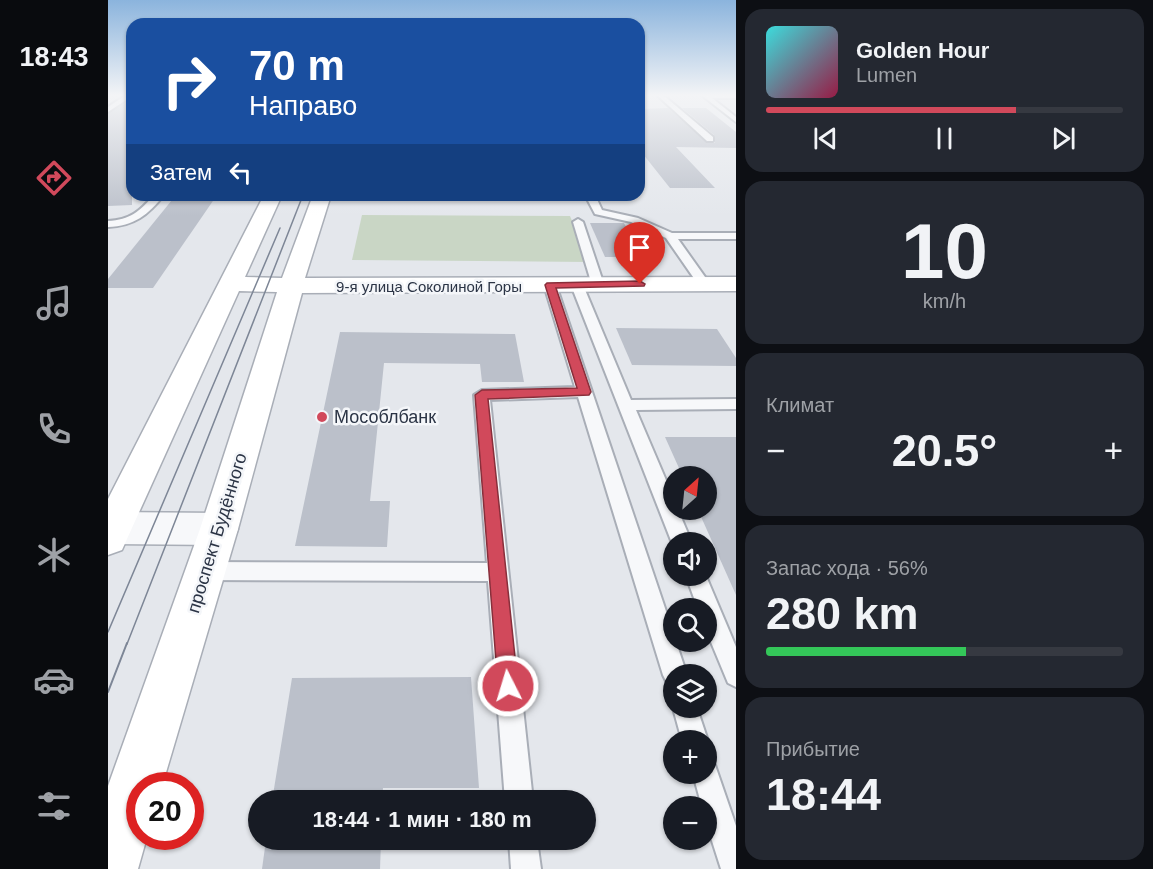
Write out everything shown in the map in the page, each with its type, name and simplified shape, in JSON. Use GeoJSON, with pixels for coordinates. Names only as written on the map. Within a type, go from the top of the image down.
{"type":"FeatureCollection","features":[{"type":"Feature","properties":{"kind":"main road"},"geometry":{"type":"LineString","coordinates":[[110,533],[270,201]]}},
{"type":"Feature","properties":{"kind":"main road","name":"проспект Будённого"},"geometry":{"type":"LineString","coordinates":[[108,869],[212,550],[291,285],[320,201]]}},
{"type":"Feature","properties":{"kind":"main road","name":"9-я улица Соколиной Горы"},"geometry":{"type":"LineString","coordinates":[[230,284],[736,284]]}},
{"type":"Feature","properties":{"kind":"street"},"geometry":{"type":"LineString","coordinates":[[110,533],[212,550]]}},
{"type":"Feature","properties":{"kind":"lane"},"geometry":{"type":"LineString","coordinates":[[706,136],[710,139]]}},
{"type":"Feature","properties":{"kind":"lane"},"geometry":{"type":"LineString","coordinates":[[108,224],[124,223],[140,218],[154,201]]}},
{"type":"Feature","properties":{"kind":"lane"},"geometry":{"type":"LineString","coordinates":[[593,201],[598,212],[634,220],[670,236],[736,236]]}},
{"type":"Feature","properties":{"kind":"lane"},"geometry":{"type":"LineString","coordinates":[[578,222],[588,285],[626,405],[678,532]]}},
{"type":"Feature","properties":{"kind":"lane"},"geometry":{"type":"LineString","coordinates":[[670,236],[704,284]]}},
{"type":"Feature","properties":{"kind":"lane"},"geometry":{"type":"LineString","coordinates":[[550,285],[672,664]]}},
{"type":"Feature","properties":{"kind":"lane"},"geometry":{"type":"LineString","coordinates":[[518,790],[482,395],[585,392]]}},
{"type":"Feature","properties":{"kind":"lane"},"geometry":{"type":"LineString","coordinates":[[626,405],[736,404]]}},
{"type":"Feature","properties":{"kind":"lane"},"geometry":{"type":"LineString","coordinates":[[212,550],[497,572]]}},
{"type":"Feature","properties":{"kind":"lane"},"geometry":{"type":"LineString","coordinates":[[700,586],[736,675]]}},
{"type":"Feature","properties":{"kind":"lane"},"geometry":{"type":"LineString","coordinates":[[709,784],[732,859]]}},
{"type":"Feature","properties":{"kind":"lane"},"geometry":{"type":"LineString","coordinates":[[524,850],[526,869]]}},
{"type":"Feature","properties":{"kind":"green space"},"geometry":{"type":"Polygon","coordinates":[[[362,215],[570,216],[589,262],[352,260],[362,215]]]}},
{"type":"Feature","properties":{"kind":"building"},"geometry":{"type":"Polygon","coordinates":[[[108,136],[126,136],[126,201],[132,201],[132,205],[108,206],[108,136]]]}},
{"type":"Feature","properties":{"kind":"building"},"geometry":{"type":"Polygon","coordinates":[[[645,136],[699,136],[707,143],[715,143],[714,136],[736,136],[736,148],[676,147],[715,188],[670,188],[645,157],[645,136]]]}},
{"type":"Feature","properties":{"kind":"building"},"geometry":{"type":"Polygon","coordinates":[[[171,201],[213,201],[153,288],[108,288],[108,279],[171,201]]]}},
{"type":"Feature","properties":{"kind":"building"},"geometry":{"type":"Polygon","coordinates":[[[590,223],[624,223],[642,257],[605,257],[590,223]]]}},
{"type":"Feature","properties":{"kind":"building"},"geometry":{"type":"Polygon","coordinates":[[[616,328],[717,329],[736,358],[736,366],[632,365],[616,328]]]}},
{"type":"Feature","properties":{"kind":"building"},"geometry":{"type":"Polygon","coordinates":[[[340,332],[515,334],[524,382],[482,382],[480,364],[384,363],[370,501],[390,501],[387,547],[295,546],[340,332]]]}},
{"type":"Feature","properties":{"kind":"building"},"geometry":{"type":"Polygon","coordinates":[[[665,437],[736,437],[736,595],[717,552],[717,532],[708,532],[702,520],[717,520],[717,466],[678,466],[665,437]]]}},
{"type":"Feature","properties":{"kind":"building"},"geometry":{"type":"Polygon","coordinates":[[[471,677],[479,788],[274,790],[292,678],[471,677]]]}},
{"type":"Feature","properties":{"kind":"building"},"geometry":{"type":"Polygon","coordinates":[[[265,850],[381,850],[380,869],[262,869],[265,850]]]}},
{"type":"Feature","properties":{"kind":"tram line"},"geometry":{"type":"LineString","coordinates":[[127,644],[301,201]]}},
{"type":"Feature","properties":{"kind":"tram line"},"geometry":{"type":"LineString","coordinates":[[108,632],[280,228]]}},
{"type":"Feature","properties":{"kind":"tram line"},"geometry":{"type":"LineString","coordinates":[[108,692],[127,643]]}},
{"type":"Feature","properties":{"kind":"place","name":"Мособлбанк"},"geometry":{"type":"Point","coordinates":[322,417]}},
{"type":"Feature","properties":{"kind":"route"},"geometry":{"type":"LineString","coordinates":[[508,686],[482,395],[585,392],[550,285],[640,284]]}}]}
